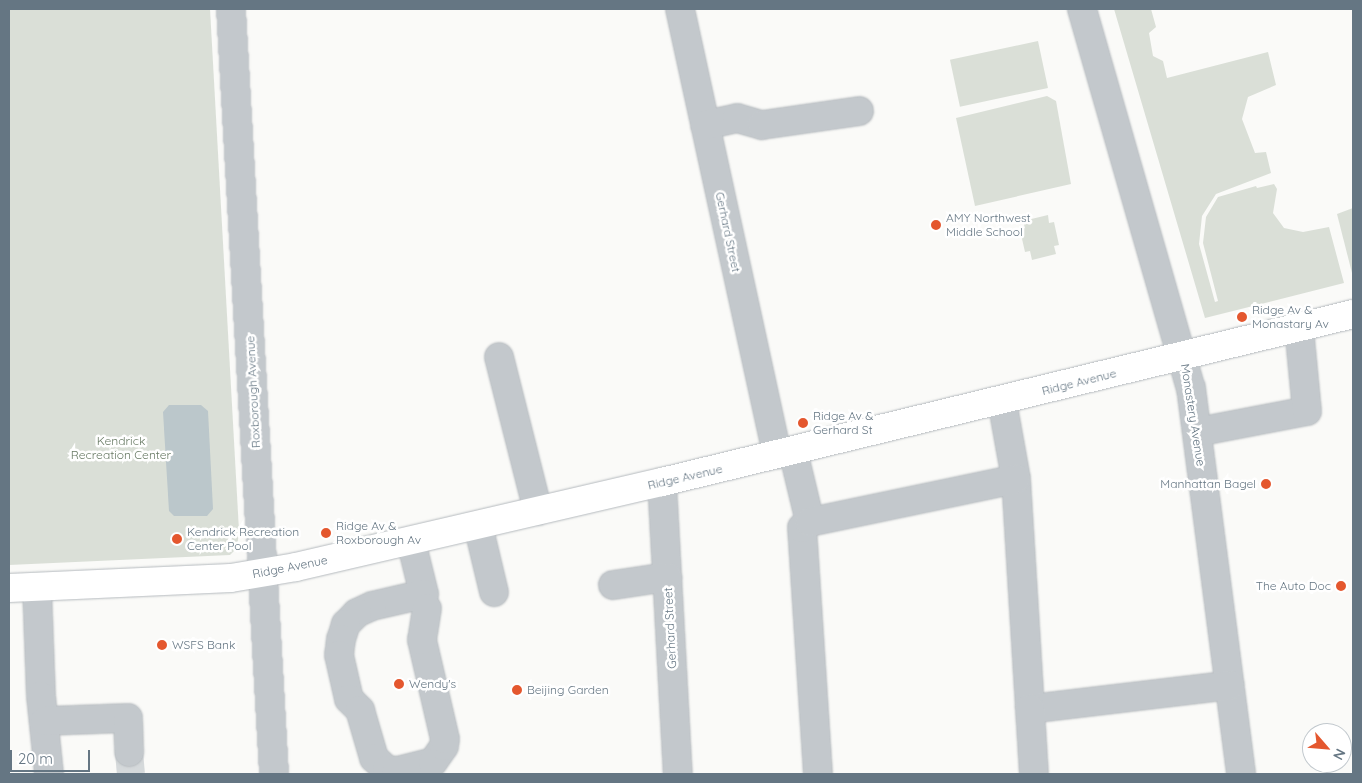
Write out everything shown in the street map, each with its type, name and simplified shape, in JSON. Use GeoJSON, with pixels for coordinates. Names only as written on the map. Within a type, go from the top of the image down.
{"type":"FeatureCollection","features":[{"type":"Feature","properties":{"kind":"main road","name":"Ridge Avenue"},"geometry":{"type":"LineString","coordinates":[[9,588],[263,574],[785,453],[1353,314]]}},
{"type":"Feature","properties":{"kind":"street","name":"Roxborough Avenue"},"geometry":{"type":"LineString","coordinates":[[231,9],[274,774]]}},
{"type":"Feature","properties":{"kind":"street","name":"Gerhard Street"},"geometry":{"type":"LineString","coordinates":[[680,9],[705,125],[785,453],[810,522]]}},
{"type":"Feature","properties":{"kind":"street","name":"Monastery Avenue"},"geometry":{"type":"LineString","coordinates":[[1082,9],[1184,356],[1197,432],[1241,774]]}},
{"type":"Feature","properties":{"kind":"street"},"geometry":{"type":"LineString","coordinates":[[705,125],[737,118],[762,125],[859,111]]}},
{"type":"Feature","properties":{"kind":"street"},"geometry":{"type":"LineString","coordinates":[[1197,432],[1307,411],[1299,328]]}},
{"type":"Feature","properties":{"kind":"street"},"geometry":{"type":"LineString","coordinates":[[499,357],[538,511]]}},
{"type":"Feature","properties":{"kind":"street"},"geometry":{"type":"LineString","coordinates":[[1002,401],[1016,479],[1034,774]]}},
{"type":"Feature","properties":{"kind":"street"},"geometry":{"type":"LineString","coordinates":[[818,774],[802,528],[810,522],[1016,479]]}},
{"type":"Feature","properties":{"kind":"street","name":"Gerhard Street"},"geometry":{"type":"LineString","coordinates":[[662,482],[678,774]]}},
{"type":"Feature","properties":{"kind":"street"},"geometry":{"type":"LineString","coordinates":[[478,525],[494,592]]}},
{"type":"Feature","properties":{"kind":"street"},"geometry":{"type":"LineString","coordinates":[[411,541],[426,601],[422,640],[445,739],[444,746],[433,762],[397,771],[387,770],[374,758],[360,710],[348,699],[339,655],[340,639],[346,624],[357,613],[372,606],[426,601]]}},
{"type":"Feature","properties":{"kind":"street"},"geometry":{"type":"LineString","coordinates":[[613,585],[667,577]]}},
{"type":"Feature","properties":{"kind":"street"},"geometry":{"type":"LineString","coordinates":[[38,587],[49,774]]}},
{"type":"Feature","properties":{"kind":"street"},"geometry":{"type":"LineString","coordinates":[[1030,709],[1230,685]]}},
{"type":"Feature","properties":{"kind":"street"},"geometry":{"type":"LineString","coordinates":[[46,721],[128,718],[130,752]]}},
{"type":"Feature","properties":{"kind":"green space","name":"Kendrick Recreation Center"},"geometry":{"type":"Polygon","coordinates":[[[9,9],[210,9],[239,531],[237,548],[230,555],[9,565],[9,9]]]}},
{"type":"Feature","properties":{"kind":"green space"},"geometry":{"type":"Polygon","coordinates":[[[1114,9],[1151,9],[1156,27],[1149,33],[1153,56],[1163,61],[1167,78],[1268,52],[1276,85],[1248,97],[1242,119],[1255,153],[1266,152],[1271,173],[1216,194],[1202,216],[1199,244],[1215,302],[1218,301],[1203,243],[1206,217],[1218,197],[1256,186],[1257,188],[1274,184],[1277,189],[1273,213],[1284,228],[1303,232],[1329,227],[1344,283],[1205,318],[1114,9]]]}},
{"type":"Feature","properties":{"kind":"green space"},"geometry":{"type":"Polygon","coordinates":[[[1038,41],[1048,88],[960,107],[950,60],[1038,41]]]}},
{"type":"Feature","properties":{"kind":"green space"},"geometry":{"type":"Polygon","coordinates":[[[1047,96],[1056,101],[1071,184],[975,206],[956,118],[1047,96]]]}},
{"type":"Feature","properties":{"kind":"green space"},"geometry":{"type":"Polygon","coordinates":[[[1353,208],[1353,277],[1337,214],[1353,208]]]}},
{"type":"Feature","properties":{"kind":"green space"},"geometry":{"type":"Polygon","coordinates":[[[1048,215],[1049,223],[1054,222],[1059,245],[1054,246],[1056,254],[1032,260],[1030,251],[1025,252],[1020,230],[1025,228],[1023,221],[1048,215]]]}},
{"type":"Feature","properties":{"kind":"shaded area"},"geometry":{"type":"Polygon","coordinates":[[[169,405],[201,405],[208,411],[213,509],[207,516],[174,516],[169,511],[163,412],[169,405]]]}},
{"type":"Feature","properties":{"kind":"tunnel"},"geometry":{"type":"LineString","coordinates":[[129,752],[131,774]]}},
{"type":"Feature","properties":{"kind":"place","name":"AMY Northwest Middle School"},"geometry":{"type":"Point","coordinates":[936,225]}},
{"type":"Feature","properties":{"kind":"place","name":"Ridge Av & Monastary Av"},"geometry":{"type":"Point","coordinates":[1242,317]}},
{"type":"Feature","properties":{"kind":"place","name":"Ridge Av & Gerhard St"},"geometry":{"type":"Point","coordinates":[803,423]}},
{"type":"Feature","properties":{"kind":"place","name":"Manhattan Bagel"},"geometry":{"type":"Point","coordinates":[1266,484]}},
{"type":"Feature","properties":{"kind":"place","name":"Ridge Av & Roxborough Av"},"geometry":{"type":"Point","coordinates":[326,533]}},
{"type":"Feature","properties":{"kind":"place","name":"Kendrick Recreation Center Pool"},"geometry":{"type":"Point","coordinates":[177,539]}},
{"type":"Feature","properties":{"kind":"place","name":"The Auto Doc"},"geometry":{"type":"Point","coordinates":[1341,586]}},
{"type":"Feature","properties":{"kind":"place","name":"WSFS Bank"},"geometry":{"type":"Point","coordinates":[162,645]}},
{"type":"Feature","properties":{"kind":"place","name":"Wendy's"},"geometry":{"type":"Point","coordinates":[399,684]}},
{"type":"Feature","properties":{"kind":"place","name":"Beijing Garden"},"geometry":{"type":"Point","coordinates":[517,690]}}]}
